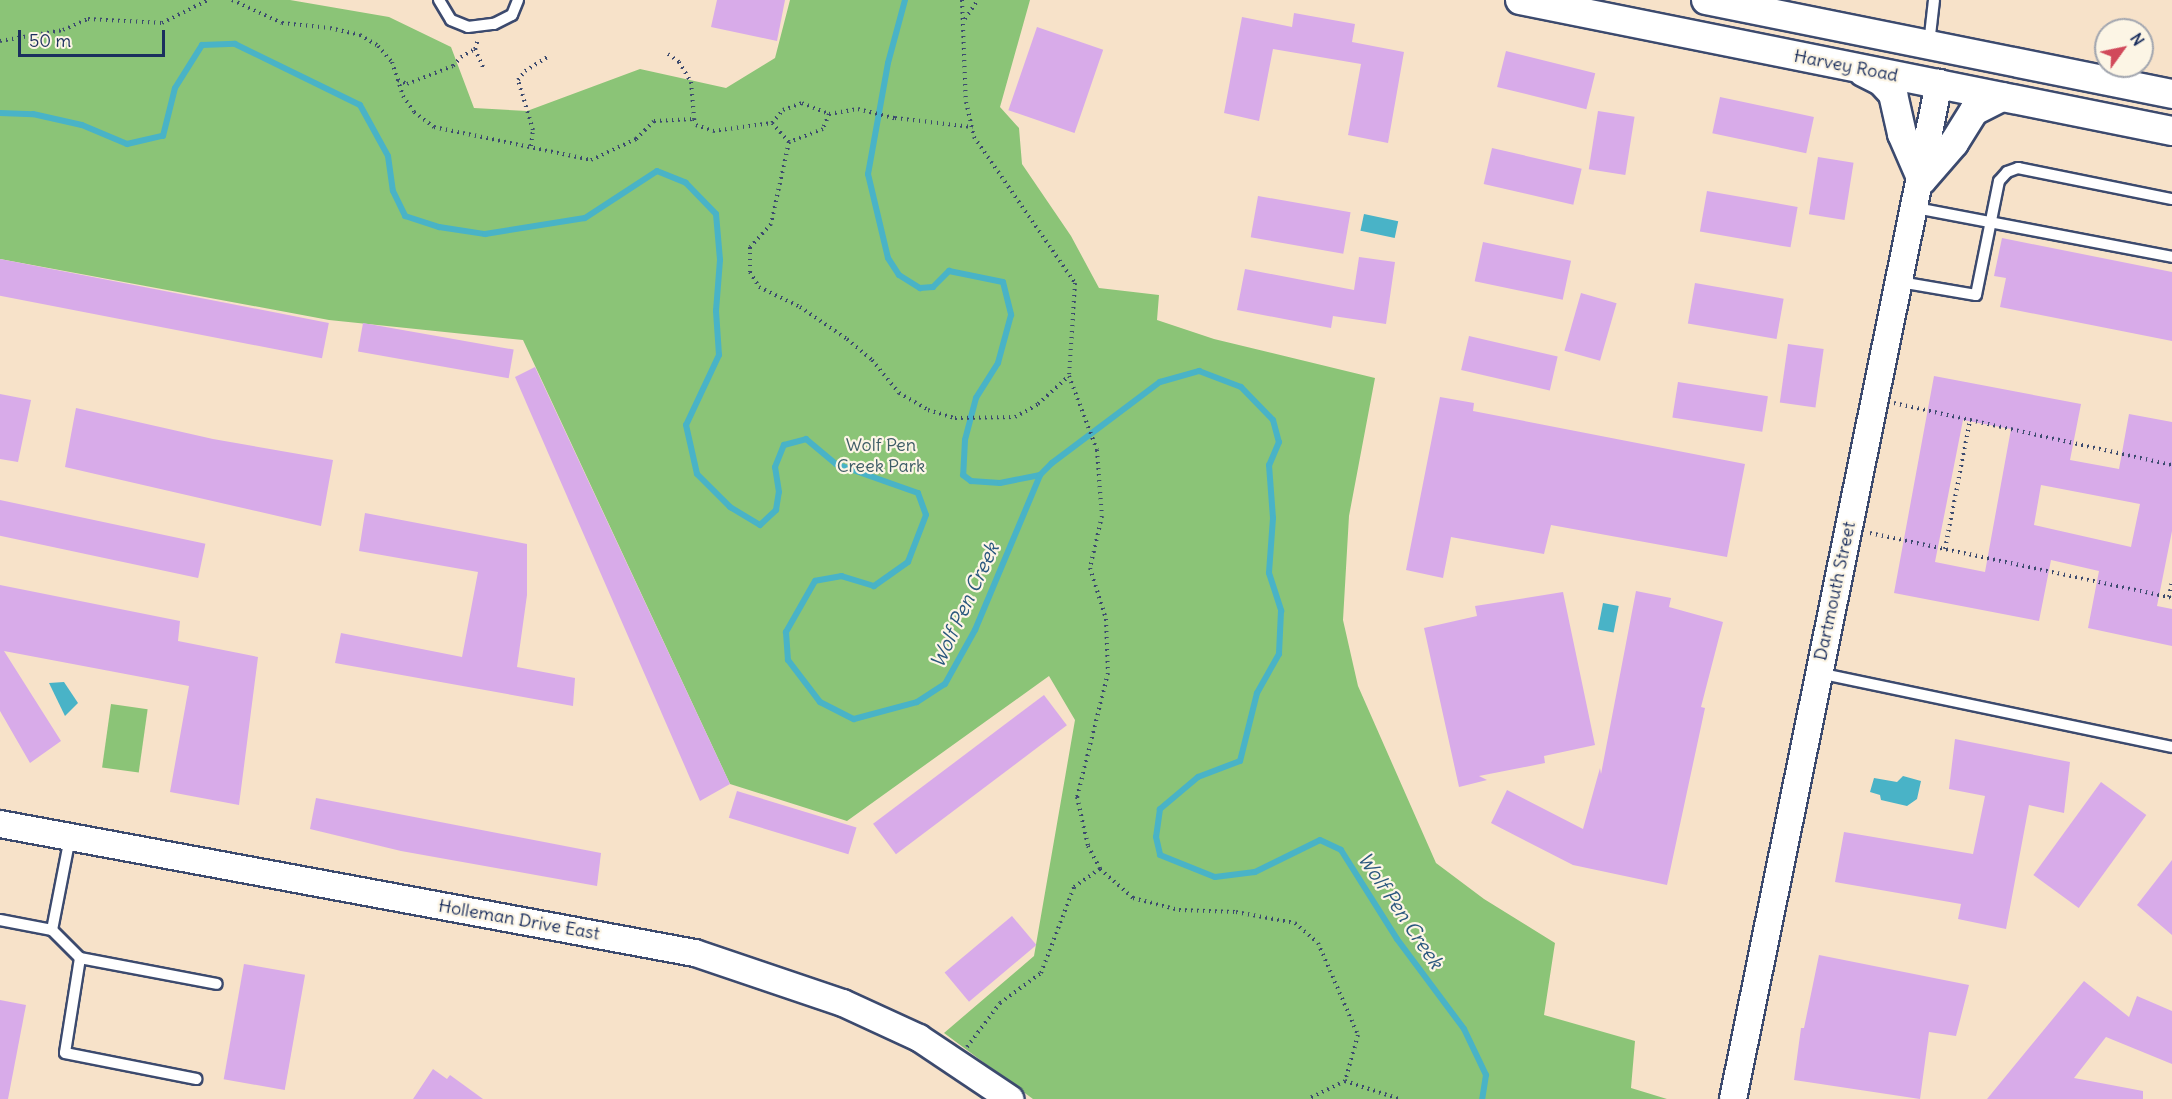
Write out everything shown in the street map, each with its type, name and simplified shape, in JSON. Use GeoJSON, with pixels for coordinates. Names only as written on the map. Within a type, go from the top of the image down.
{"type":"FeatureCollection","features":[{"type":"Feature","properties":{"kind":"main road","name":"Harvey Road"},"geometry":{"type":"LineString","coordinates":[[1520,0],[2170,130]]}},
{"type":"Feature","properties":{"kind":"main road","name":"Harvey Road"},"geometry":{"type":"LineString","coordinates":[[1707,0],[2172,94]]}},
{"type":"Feature","properties":{"kind":"main road"},"geometry":{"type":"LineString","coordinates":[[1866,31],[1890,53],[1923,68],[1939,83],[1956,71],[2011,81],[2036,67]]}},
{"type":"Feature","properties":{"kind":"main road"},"geometry":{"type":"LineString","coordinates":[[1853,68],[1881,81],[1893,94],[1902,134],[1922,180],[1954,143],[1974,111],[2002,97]]}},
{"type":"Feature","properties":{"kind":"street","name":"Dartmouth Street"},"geometry":{"type":"LineString","coordinates":[[1733,1099],[1818,673],[1922,180],[1939,83]]}},
{"type":"Feature","properties":{"kind":"street","name":"Holleman Drive East"},"geometry":{"type":"LineString","coordinates":[[0,824],[695,953],[843,1004],[919,1038],[1010,1099]]}},
{"type":"Feature","properties":{"kind":"lane"},"geometry":{"type":"LineString","coordinates":[[439,0],[451,20],[468,27],[481,26],[512,15],[518,0]]}},
{"type":"Feature","properties":{"kind":"lane"},"geometry":{"type":"LineString","coordinates":[[1929,44],[1934,0]]}},
{"type":"Feature","properties":{"kind":"lane"},"geometry":{"type":"LineString","coordinates":[[1900,282],[1976,295],[1999,181],[2007,172],[2018,168],[2172,200]]}},
{"type":"Feature","properties":{"kind":"lane"},"geometry":{"type":"LineString","coordinates":[[1916,208],[1992,220],[2172,256]]}},
{"type":"Feature","properties":{"kind":"lane"},"geometry":{"type":"LineString","coordinates":[[1818,673],[2172,747]]}},
{"type":"Feature","properties":{"kind":"lane"},"geometry":{"type":"LineString","coordinates":[[52,930],[70,837]]}},
{"type":"Feature","properties":{"kind":"lane"},"geometry":{"type":"LineString","coordinates":[[0,920],[52,930],[80,958],[217,984]]}},
{"type":"Feature","properties":{"kind":"lane"},"geometry":{"type":"LineString","coordinates":[[80,958],[65,1053],[196,1079]]}},
{"type":"Feature","properties":{"kind":"path"},"geometry":{"type":"LineString","coordinates":[[0,41],[63,30],[88,19],[162,23],[208,0]]}},
{"type":"Feature","properties":{"kind":"path"},"geometry":{"type":"LineString","coordinates":[[232,0],[282,23],[360,35],[378,46],[392,62],[414,112],[434,127],[591,160],[636,139],[654,122],[694,119]]}},
{"type":"Feature","properties":{"kind":"path"},"geometry":{"type":"LineString","coordinates":[[962,0],[966,102],[974,137],[1075,283],[1069,376],[1097,450],[1102,516],[1090,568],[1106,619],[1108,673],[1077,797],[1088,846],[1100,869],[1133,898],[1179,910],[1236,912],[1295,923],[1318,942],[1358,1035],[1345,1081]]}},
{"type":"Feature","properties":{"kind":"path"},"geometry":{"type":"LineString","coordinates":[[964,20],[978,0]]}},
{"type":"Feature","properties":{"kind":"path"},"geometry":{"type":"LineString","coordinates":[[481,26],[476,49],[484,69]]}},
{"type":"Feature","properties":{"kind":"path"},"geometry":{"type":"LineString","coordinates":[[398,80],[407,84],[453,66],[461,57],[476,49]]}},
{"type":"Feature","properties":{"kind":"path"},"geometry":{"type":"LineString","coordinates":[[668,54],[679,62],[691,82],[696,125],[713,131],[771,123],[783,110],[802,103],[829,114],[867,111],[892,117],[972,127]]}},
{"type":"Feature","properties":{"kind":"path"},"geometry":{"type":"LineString","coordinates":[[531,146],[532,130],[518,80],[525,71],[547,57]]}},
{"type":"Feature","properties":{"kind":"path"},"geometry":{"type":"LineString","coordinates":[[789,142],[823,129],[829,114]]}},
{"type":"Feature","properties":{"kind":"path"},"geometry":{"type":"LineString","coordinates":[[771,123],[789,142]]}},
{"type":"Feature","properties":{"kind":"path"},"geometry":{"type":"LineString","coordinates":[[789,142],[771,224],[750,247],[750,272],[759,287],[800,307],[847,339],[872,360],[899,393],[928,410],[955,418],[1015,417],[1038,404],[1069,376]]}},
{"type":"Feature","properties":{"kind":"path"},"geometry":{"type":"LineString","coordinates":[[1876,399],[2172,465]]}},
{"type":"Feature","properties":{"kind":"path"},"geometry":{"type":"LineString","coordinates":[[1945,549],[1970,420]]}},
{"type":"Feature","properties":{"kind":"path"},"geometry":{"type":"LineString","coordinates":[[1849,528],[2170,598],[2172,582]]}},
{"type":"Feature","properties":{"kind":"path"},"geometry":{"type":"LineString","coordinates":[[967,1047],[999,1003],[1041,973],[1074,887],[1100,869]]}},
{"type":"Feature","properties":{"kind":"path"},"geometry":{"type":"LineString","coordinates":[[1308,1099],[1345,1081],[1399,1099]]}},
{"type":"Feature","properties":{"kind":"green space","name":"Wolf Pen Creek Park"},"geometry":{"type":"Polygon","coordinates":[[[0,0],[290,0],[389,17],[451,47],[474,108],[527,111],[640,69],[726,88],[775,58],[790,0],[1030,0],[1000,107],[1019,128],[1022,164],[1071,236],[1099,288],[1159,295],[1157,320],[1214,339],[1375,378],[1349,516],[1343,620],[1358,686],[1436,863],[1484,899],[1555,943],[1544,1015],[1635,1041],[1631,1088],[1667,1099],[1033,1099],[944,1033],[1034,956],[1075,720],[1049,676],[847,821],[730,784],[523,340],[329,320],[0,259],[0,0]]]}},
{"type":"Feature","properties":{"kind":"green space"},"geometry":{"type":"Polygon","coordinates":[[[111,704],[148,709],[139,773],[102,767],[111,704]]]}},
{"type":"Feature","properties":{"kind":"water"},"geometry":{"type":"Polygon","coordinates":[[[1364,214],[1398,221],[1395,238],[1360,231],[1364,214]]]}},
{"type":"Feature","properties":{"kind":"water"},"geometry":{"type":"Polygon","coordinates":[[[1603,603],[1619,606],[1614,633],[1598,630],[1603,603]]]}},
{"type":"Feature","properties":{"kind":"water"},"geometry":{"type":"Polygon","coordinates":[[[64,682],[78,703],[65,716],[49,683],[64,682]]]}},
{"type":"Feature","properties":{"kind":"water"},"geometry":{"type":"Polygon","coordinates":[[[1903,776],[1921,781],[1917,799],[1907,806],[1881,800],[1880,795],[1870,792],[1874,778],[1897,782],[1903,776]]]}},
{"type":"Feature","properties":{"kind":"building"},"geometry":{"type":"Polygon","coordinates":[[[717,0],[785,0],[777,41],[711,27],[717,0]]]}},
{"type":"Feature","properties":{"kind":"building"},"geometry":{"type":"Polygon","coordinates":[[[1294,13],[1355,24],[1352,42],[1404,52],[1388,143],[1348,135],[1361,64],[1273,49],[1259,121],[1224,113],[1242,17],[1292,27],[1294,13]]]}},
{"type":"Feature","properties":{"kind":"building"},"geometry":{"type":"Polygon","coordinates":[[[1037,27],[1103,50],[1075,133],[1008,110],[1037,27]]]}},
{"type":"Feature","properties":{"kind":"building"},"geometry":{"type":"Polygon","coordinates":[[[1506,51],[1595,73],[1586,109],[1497,87],[1506,51]]]}},
{"type":"Feature","properties":{"kind":"building"},"geometry":{"type":"Polygon","coordinates":[[[1720,97],[1814,117],[1806,153],[1712,133],[1720,97]]]}},
{"type":"Feature","properties":{"kind":"building"},"geometry":{"type":"Polygon","coordinates":[[[1598,111],[1635,117],[1625,175],[1589,169],[1598,111]]]}},
{"type":"Feature","properties":{"kind":"building"},"geometry":{"type":"Polygon","coordinates":[[[1492,148],[1582,169],[1573,205],[1484,184],[1492,148]]]}},
{"type":"Feature","properties":{"kind":"building"},"geometry":{"type":"Polygon","coordinates":[[[1818,157],[1854,163],[1844,220],[1809,214],[1818,157]]]}},
{"type":"Feature","properties":{"kind":"building"},"geometry":{"type":"Polygon","coordinates":[[[1707,191],[1798,207],[1790,247],[1700,231],[1707,191]]]}},
{"type":"Feature","properties":{"kind":"building"},"geometry":{"type":"Polygon","coordinates":[[[1258,196],[1351,212],[1343,254],[1251,237],[1258,196]]]}},
{"type":"Feature","properties":{"kind":"building"},"geometry":{"type":"Polygon","coordinates":[[[2002,238],[2172,272],[2172,341],[2000,307],[2006,278],[1994,276],[2002,238]]]}},
{"type":"Feature","properties":{"kind":"building"},"geometry":{"type":"Polygon","coordinates":[[[1483,242],[1571,261],[1563,300],[1475,281],[1483,242]]]}},
{"type":"Feature","properties":{"kind":"building"},"geometry":{"type":"Polygon","coordinates":[[[1359,257],[1395,262],[1386,324],[1333,316],[1331,328],[1237,310],[1245,269],[1354,290],[1359,257]]]}},
{"type":"Feature","properties":{"kind":"building"},"geometry":{"type":"Polygon","coordinates":[[[0,259],[329,323],[322,358],[0,296],[0,259]]]}},
{"type":"Feature","properties":{"kind":"building"},"geometry":{"type":"Polygon","coordinates":[[[1695,283],[1784,299],[1777,339],[1688,323],[1695,283]]]}},
{"type":"Feature","properties":{"kind":"building"},"geometry":{"type":"Polygon","coordinates":[[[1581,293],[1617,303],[1600,361],[1564,351],[1581,293]]]}},
{"type":"Feature","properties":{"kind":"building"},"geometry":{"type":"Polygon","coordinates":[[[363,323],[514,350],[509,378],[358,352],[363,323]]]}},
{"type":"Feature","properties":{"kind":"building"},"geometry":{"type":"Polygon","coordinates":[[[1469,336],[1558,356],[1550,391],[1461,370],[1469,336]]]}},
{"type":"Feature","properties":{"kind":"building"},"geometry":{"type":"Polygon","coordinates":[[[1788,344],[1824,349],[1815,407],[1780,402],[1788,344]]]}},
{"type":"Feature","properties":{"kind":"building"},"geometry":{"type":"Polygon","coordinates":[[[535,367],[730,784],[700,801],[515,377],[535,367]]]}},
{"type":"Feature","properties":{"kind":"building"},"geometry":{"type":"Polygon","coordinates":[[[1934,376],[2081,404],[2070,460],[2119,469],[2129,414],[2172,422],[2172,531],[2157,606],[2172,609],[2172,646],[2088,628],[2099,571],[2051,560],[2039,621],[1894,593],[1934,376]],[[1963,420],[1935,562],[1985,572],[2011,429],[1963,420]],[[2041,485],[2034,525],[2131,547],[2140,504],[2041,485]]]}},
{"type":"Feature","properties":{"kind":"building"},"geometry":{"type":"Polygon","coordinates":[[[1678,382],[1768,396],[1762,432],[1672,418],[1678,382]]]}},
{"type":"Feature","properties":{"kind":"building"},"geometry":{"type":"Polygon","coordinates":[[[0,394],[31,400],[18,462],[0,459],[0,394]]]}},
{"type":"Feature","properties":{"kind":"building"},"geometry":{"type":"Polygon","coordinates":[[[1440,397],[1474,403],[1473,411],[1745,464],[1727,557],[1551,525],[1544,554],[1451,537],[1443,578],[1406,570],[1440,397]]]}},
{"type":"Feature","properties":{"kind":"building"},"geometry":{"type":"Polygon","coordinates":[[[76,408],[213,439],[333,460],[321,526],[65,467],[76,408]]]}},
{"type":"Feature","properties":{"kind":"building"},"geometry":{"type":"Polygon","coordinates":[[[0,500],[205,544],[198,578],[0,536],[0,500]]]}},
{"type":"Feature","properties":{"kind":"building"},"geometry":{"type":"Polygon","coordinates":[[[365,513],[527,544],[527,595],[517,667],[575,678],[573,706],[335,663],[341,633],[462,657],[478,572],[359,551],[365,513]]]}},
{"type":"Feature","properties":{"kind":"building"},"geometry":{"type":"Polygon","coordinates":[[[0,585],[180,621],[178,641],[258,657],[239,805],[170,792],[189,686],[4,651],[61,741],[30,763],[0,711],[0,585]]]}},
{"type":"Feature","properties":{"kind":"building"},"geometry":{"type":"Polygon","coordinates":[[[1636,591],[1671,598],[1669,607],[1723,622],[1701,707],[1705,708],[1667,885],[1573,865],[1491,823],[1507,790],[1583,829],[1600,768],[1601,774],[1636,591]]]}},
{"type":"Feature","properties":{"kind":"building"},"geometry":{"type":"Polygon","coordinates":[[[1563,592],[1595,745],[1544,756],[1545,763],[1479,776],[1487,780],[1459,787],[1424,628],[1477,616],[1475,606],[1563,592]]]}},
{"type":"Feature","properties":{"kind":"building"},"geometry":{"type":"Polygon","coordinates":[[[1044,695],[1067,725],[896,854],[873,824],[1044,695]]]}},
{"type":"Feature","properties":{"kind":"building"},"geometry":{"type":"Polygon","coordinates":[[[1955,739],[2070,762],[2064,813],[2029,805],[2006,929],[1958,919],[1961,904],[1835,882],[1844,832],[1973,854],[1985,796],[1949,789],[1955,739]]]}},
{"type":"Feature","properties":{"kind":"building"},"geometry":{"type":"Polygon","coordinates":[[[2101,782],[2146,815],[2079,908],[2033,875],[2101,782]]]}},
{"type":"Feature","properties":{"kind":"building"},"geometry":{"type":"Polygon","coordinates":[[[737,791],[857,828],[848,854],[729,818],[737,791]]]}},
{"type":"Feature","properties":{"kind":"building"},"geometry":{"type":"Polygon","coordinates":[[[316,798],[601,853],[597,886],[401,851],[310,829],[316,798]]]}},
{"type":"Feature","properties":{"kind":"building"},"geometry":{"type":"Polygon","coordinates":[[[2172,860],[2172,935],[2137,905],[2172,860]]]}},
{"type":"Feature","properties":{"kind":"building"},"geometry":{"type":"Polygon","coordinates":[[[1012,916],[1036,945],[969,1002],[945,973],[1012,916]]]}},
{"type":"Feature","properties":{"kind":"building"},"geometry":{"type":"Polygon","coordinates":[[[1819,955],[1969,985],[1956,1036],[1929,1032],[1920,1099],[1794,1080],[1801,1028],[1804,1028],[1819,955]]]}},
{"type":"Feature","properties":{"kind":"building"},"geometry":{"type":"Polygon","coordinates":[[[244,964],[305,975],[285,1090],[224,1079],[244,964]]]}},
{"type":"Feature","properties":{"kind":"building"},"geometry":{"type":"Polygon","coordinates":[[[2084,981],[2129,1017],[2137,996],[2172,1011],[2172,1064],[2106,1037],[2074,1078],[2143,1091],[2143,1099],[1987,1099],[2084,981]]]}},
{"type":"Feature","properties":{"kind":"building"},"geometry":{"type":"Polygon","coordinates":[[[0,1000],[26,1005],[8,1099],[0,1099],[0,1000]]]}},
{"type":"Feature","properties":{"kind":"building"},"geometry":{"type":"Polygon","coordinates":[[[433,1069],[447,1079],[450,1075],[483,1099],[413,1099],[433,1069]]]}},
{"type":"Feature","properties":{"kind":"waterway"},"geometry":{"type":"LineString","coordinates":[[905,0],[888,63],[868,174],[888,258],[899,275],[920,288],[933,287],[949,271],[1003,282],[1011,315],[998,363],[976,398],[965,440],[963,475],[971,481],[1000,483],[1040,475]]}},
{"type":"Feature","properties":{"kind":"waterway","name":"Wolf Pen Creek"},"geometry":{"type":"LineString","coordinates":[[0,113],[33,114],[82,125],[127,144],[163,136],[175,88],[202,45],[235,44],[360,105],[388,156],[393,191],[405,216],[439,227],[485,234],[585,218],[657,171],[686,183],[716,214],[720,260],[716,311],[719,355],[686,425],[697,474],[730,507],[760,525],[776,510],[779,492],[775,467],[784,445],[806,439],[836,464],[918,493],[926,515],[908,562],[874,586],[842,576],[815,581],[786,632],[788,660],[820,702],[854,719],[917,702],[945,684],[975,630],[1040,475],[1052,463],[1160,382],[1199,371],[1241,387],[1273,420],[1279,442],[1269,465],[1273,518],[1269,573],[1281,611],[1279,654],[1257,693],[1240,761],[1198,777],[1160,809],[1156,837],[1160,855],[1215,877],[1255,872],[1320,840],[1341,850],[1397,939],[1464,1029],[1486,1075],[1482,1099]]}}]}
